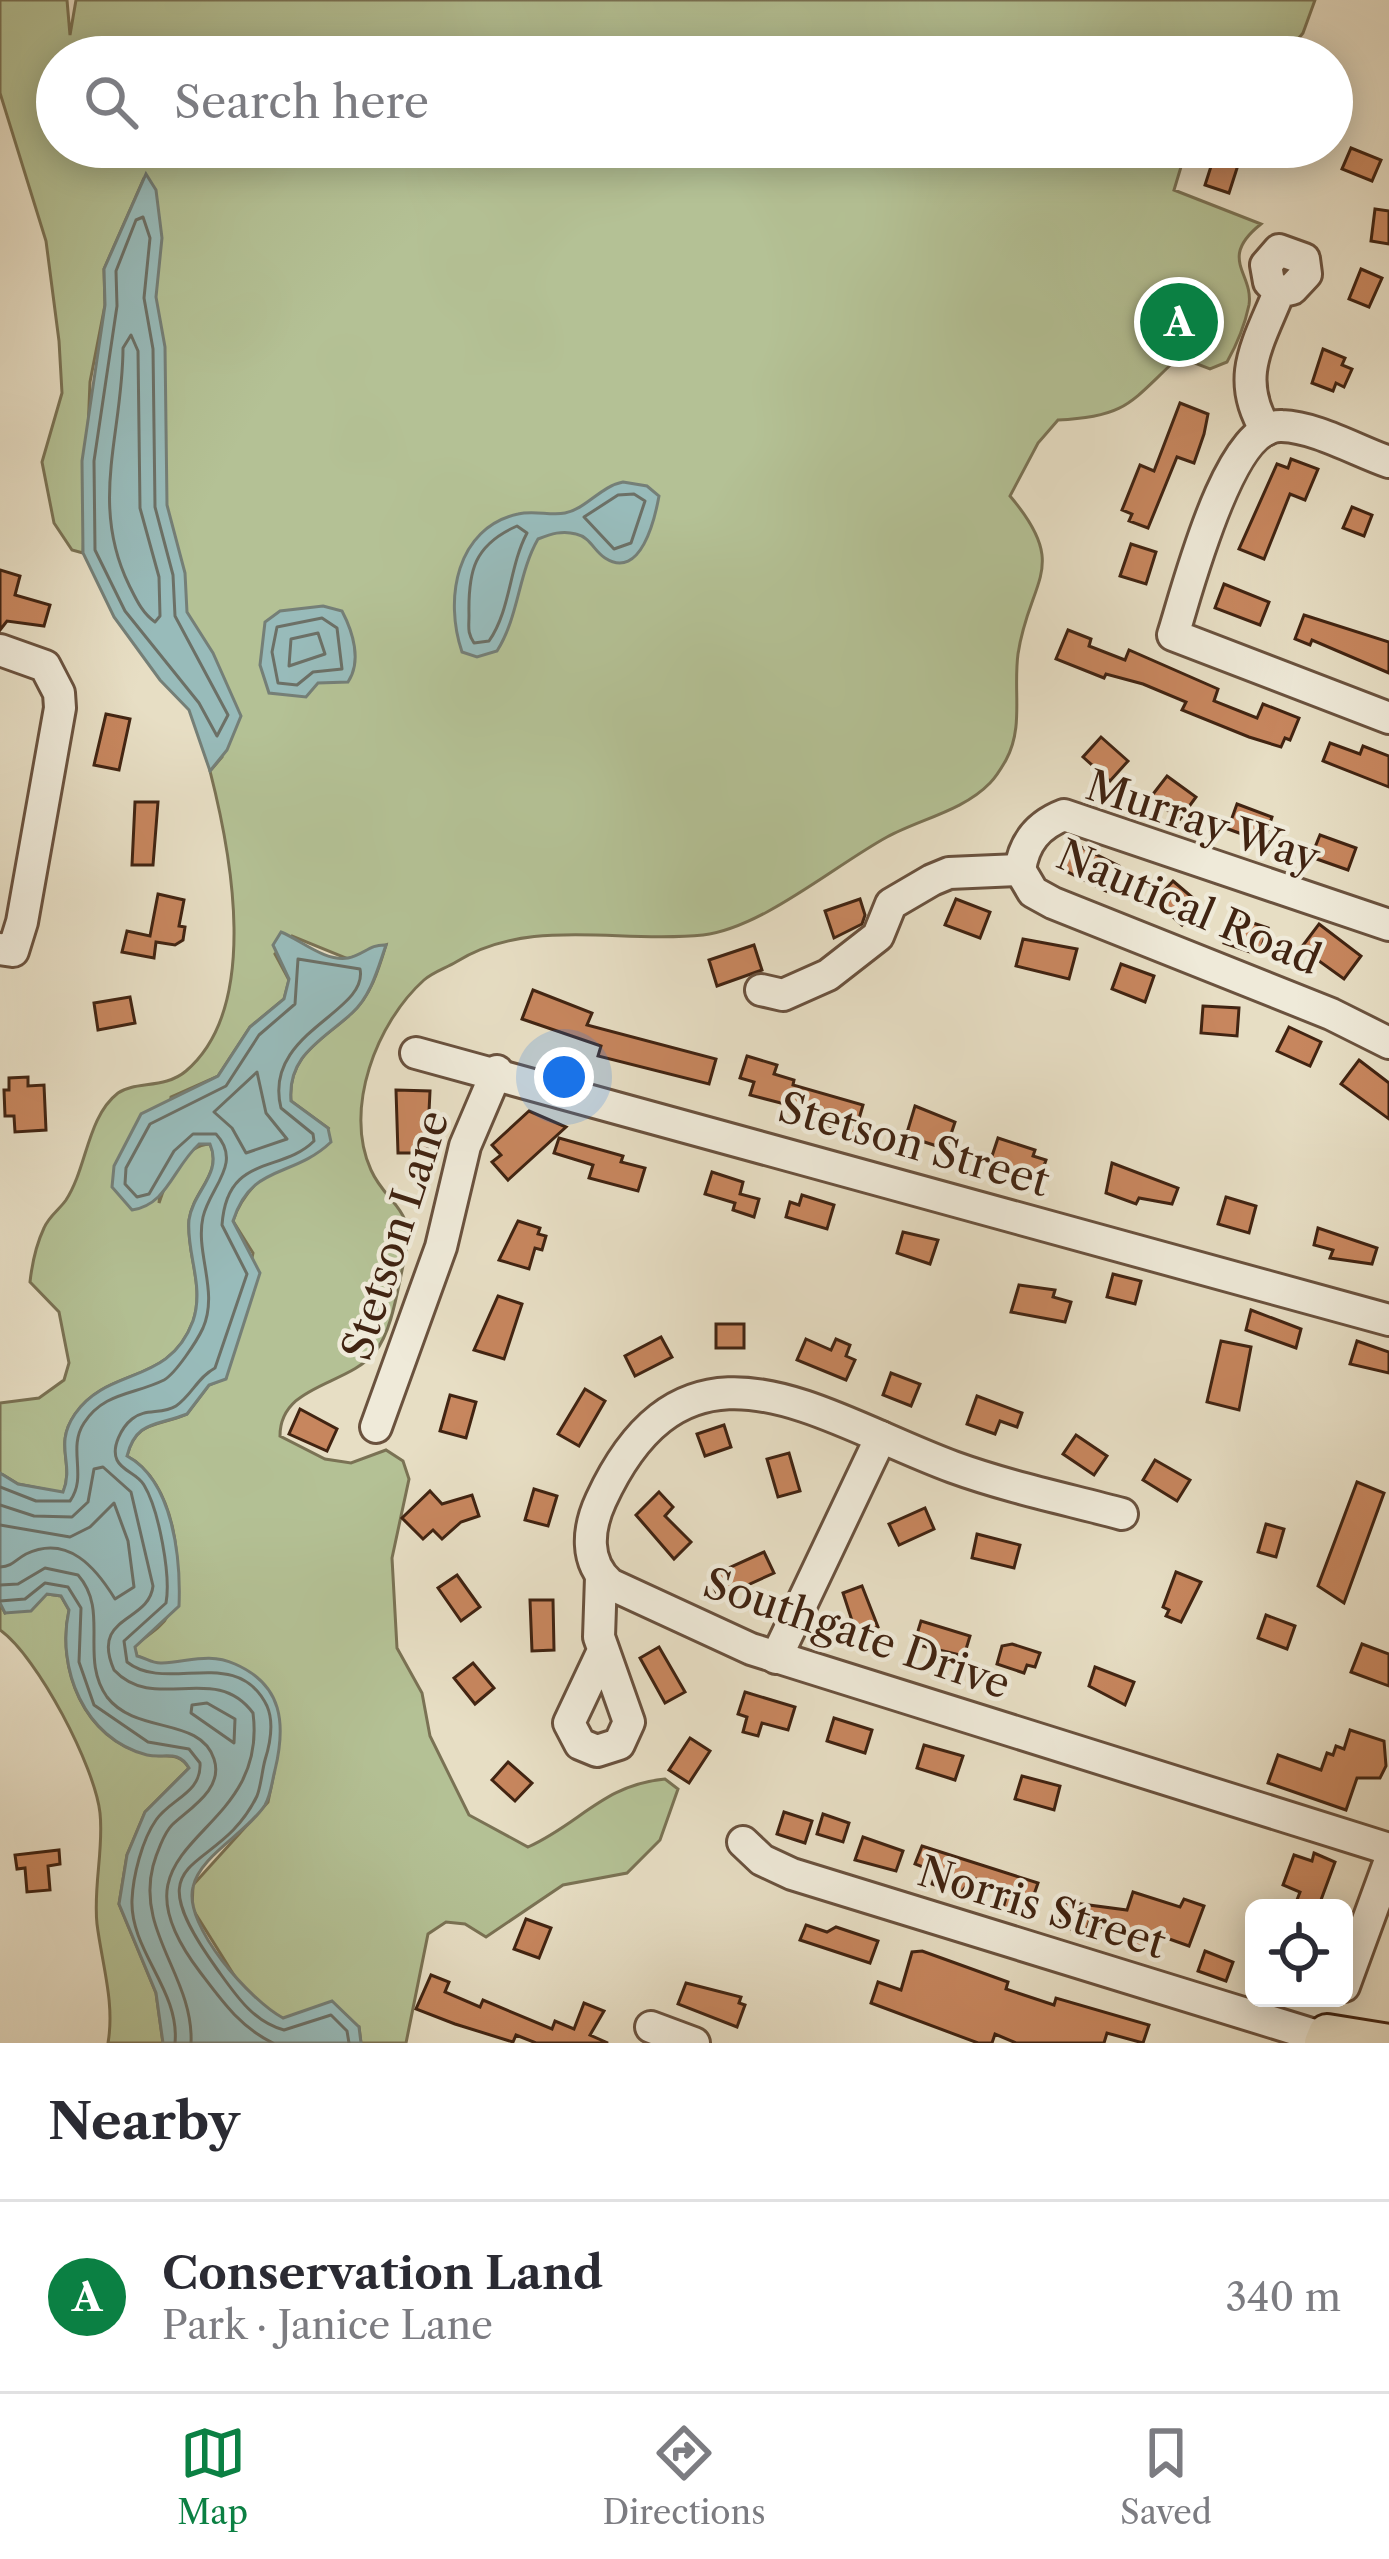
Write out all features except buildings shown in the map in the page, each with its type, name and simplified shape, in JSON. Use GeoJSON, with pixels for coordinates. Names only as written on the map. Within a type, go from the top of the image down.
{"type":"FeatureCollection","features":[{"type":"Feature","properties":{"kind":"main road"},"geometry":{"type":"LineString","coordinates":[[1325,2038],[1389,2043]]}},
{"type":"Feature","properties":{"kind":"street"},"geometry":{"type":"LineString","coordinates":[[1266,430],[1251,404],[1248,383],[1279,292]]}},
{"type":"Feature","properties":{"kind":"street"},"geometry":{"type":"LineString","coordinates":[[1389,462],[1285,426],[1266,430],[1240,455],[1227,479],[1173,634],[1389,718]]}},
{"type":"Feature","properties":{"kind":"street"},"geometry":{"type":"LineString","coordinates":[[0,650],[45,666],[59,693],[60,708],[22,922],[13,951],[0,949]]}},
{"type":"Feature","properties":{"kind":"street","name":"Murray Way"},"geometry":{"type":"LineString","coordinates":[[1020,871],[1024,852],[1040,826],[1064,814],[1389,925]]}},
{"type":"Feature","properties":{"kind":"street","name":"Nautical Road"},"geometry":{"type":"LineString","coordinates":[[761,990],[783,995],[856,956],[884,928],[891,904],[949,873],[1020,871],[1033,892],[1053,903],[1331,1014],[1389,1043]]}},
{"type":"Feature","properties":{"kind":"street","name":"Stetson Street"},"geometry":{"type":"LineString","coordinates":[[416,1053],[497,1071],[1389,1320]]}},
{"type":"Feature","properties":{"kind":"street","name":"Stetson Lane"},"geometry":{"type":"LineString","coordinates":[[376,1426],[441,1247],[465,1146],[497,1071]]}},
{"type":"Feature","properties":{"kind":"street"},"geometry":{"type":"LineString","coordinates":[[602,1653],[597,1610],[601,1577],[590,1540],[596,1510],[614,1471],[661,1419],[694,1399],[734,1390],[763,1392],[955,1468],[1122,1514]]}},
{"type":"Feature","properties":{"kind":"street"},"geometry":{"type":"LineString","coordinates":[[776,1658],[881,1438]]}},
{"type":"Feature","properties":{"kind":"street","name":"Southgate Drive"},"geometry":{"type":"LineString","coordinates":[[601,1577],[776,1658],[1389,1849]]}},
{"type":"Feature","properties":{"kind":"street","name":"Norris Street"},"geometry":{"type":"LineString","coordinates":[[743,1842],[762,1860],[792,1874],[1325,2038]]}},
{"type":"Feature","properties":{"kind":"street"},"geometry":{"type":"LineString","coordinates":[[1353,1961],[1389,1863]]}},
{"type":"Feature","properties":{"kind":"street"},"geometry":{"type":"LineString","coordinates":[[1325,2038],[1337,2007]]}},
{"type":"Feature","properties":{"kind":"street"},"geometry":{"type":"LineString","coordinates":[[651,2027],[694,2043]]}},
{"type":"Feature","properties":{"kind":"green space"},"geometry":{"type":"Polygon","coordinates":[[[0,0],[67,0],[70,35],[76,0],[1315,0],[1301,36],[36,36],[36,168],[1181,168],[1174,190],[1261,224],[1241,247],[1249,305],[1227,362],[1210,369],[1179,357],[1127,404],[1100,415],[1058,420],[1038,443],[1010,496],[1039,541],[1041,574],[1018,654],[1015,735],[990,783],[967,801],[887,837],[773,909],[726,930],[671,937],[545,936],[484,948],[424,980],[379,1042],[363,1094],[361,1120],[371,1170],[407,1227],[394,1307],[375,1352],[291,1406],[280,1436],[325,1459],[351,1463],[386,1450],[403,1461],[409,1479],[392,1558],[397,1648],[422,1693],[430,1736],[469,1815],[528,1847],[625,1789],[665,1779],[678,1789],[660,1840],[627,1873],[563,1885],[486,1937],[465,1924],[446,1922],[428,1934],[406,2043],[361,2043],[359,2027],[287,2021],[252,2004],[192,1908],[193,1885],[268,1802],[274,1773],[156,1664],[137,1656],[134,1647],[168,1615],[177,1575],[176,1552],[173,1528],[156,1485],[127,1456],[142,1430],[187,1414],[209,1385],[226,1378],[253,1253],[233,1221],[260,1180],[328,1128],[291,1101],[295,1072],[309,1050],[364,998],[386,945],[348,959],[292,936],[275,954],[289,980],[284,999],[250,1027],[218,1076],[171,1097],[159,1203],[184,1157],[210,1144],[213,1155],[189,1220],[197,1295],[193,1321],[182,1342],[154,1366],[104,1388],[75,1414],[66,1436],[63,1493],[18,1484],[0,1473],[0,1403],[39,1398],[64,1380],[69,1363],[59,1312],[30,1282],[41,1234],[73,1187],[93,1129],[108,1103],[125,1089],[178,1077],[209,1043],[224,1009],[234,928],[226,843],[210,771],[222,757],[181,635],[159,522],[144,178],[104,269],[105,305],[90,382],[83,553],[72,550],[54,523],[42,462],[62,393],[59,341],[46,241],[0,93],[0,0]]]}},
{"type":"Feature","properties":{"kind":"green space"},"geometry":{"type":"Polygon","coordinates":[[[47,1594],[61,1596],[69,1610],[66,1632],[71,1677],[91,1718],[125,1746],[176,1757],[189,1768],[145,1812],[127,1855],[119,1904],[156,1993],[163,2043],[108,2043],[109,1998],[96,1910],[101,1827],[96,1793],[47,1688],[0,1630],[0,1603],[5,1613],[47,1594]]]}},
{"type":"Feature","properties":{"kind":"water"},"geometry":{"type":"Polygon","coordinates":[[[146,174],[156,190],[162,238],[156,297],[165,347],[167,505],[185,573],[187,612],[213,653],[241,716],[227,750],[210,771],[189,710],[160,680],[114,617],[83,553],[82,461],[105,305],[104,269],[146,174]]]}},
{"type":"Feature","properties":{"kind":"water"},"geometry":{"type":"Polygon","coordinates":[[[623,482],[647,486],[659,496],[650,531],[637,554],[617,563],[576,534],[538,539],[497,651],[477,657],[462,652],[455,589],[468,550],[481,534],[518,514],[573,511],[623,482]]]}},
{"type":"Feature","properties":{"kind":"water"},"geometry":{"type":"Polygon","coordinates":[[[323,606],[342,611],[350,628],[355,656],[348,682],[318,683],[306,697],[269,693],[260,665],[265,622],[280,611],[323,606]]]}},
{"type":"Feature","properties":{"kind":"water"},"geometry":{"type":"Polygon","coordinates":[[[281,932],[339,958],[386,945],[364,998],[309,1050],[291,1085],[291,1101],[328,1128],[331,1142],[250,1189],[233,1221],[260,1273],[226,1379],[209,1385],[187,1414],[149,1426],[131,1444],[127,1456],[155,1483],[171,1522],[179,1587],[179,1606],[135,1647],[137,1656],[156,1663],[225,1660],[251,1673],[272,1695],[280,1737],[269,1797],[197,1875],[193,1903],[198,1922],[222,1961],[254,1996],[283,2018],[332,2001],[359,2027],[361,2043],[163,2043],[156,1993],[119,1904],[127,1855],[145,1812],[189,1768],[175,1757],[125,1747],[91,1717],[71,1677],[66,1632],[69,1610],[61,1596],[47,1594],[31,1611],[5,1613],[0,1603],[0,1473],[18,1484],[63,1492],[66,1436],[75,1414],[104,1388],[169,1356],[193,1321],[197,1295],[189,1220],[213,1164],[210,1144],[199,1144],[154,1201],[132,1210],[112,1187],[114,1166],[141,1114],[218,1076],[250,1027],[284,999],[289,979],[273,945],[281,932]]]}},
{"type":"Feature","properties":{"kind":"place","name":"Conservation Land"},"geometry":{"type":"Point","coordinates":[1179,322]}}]}
